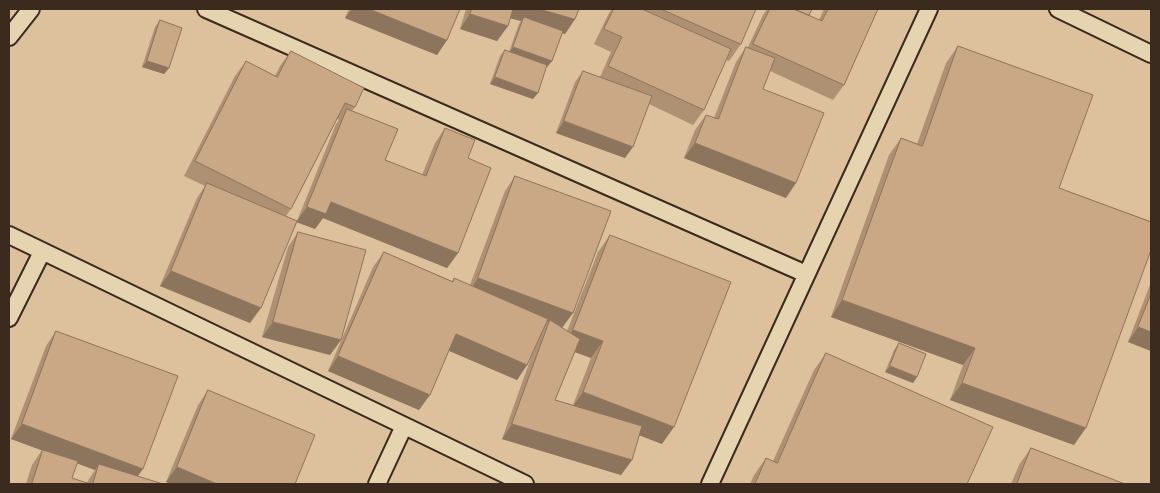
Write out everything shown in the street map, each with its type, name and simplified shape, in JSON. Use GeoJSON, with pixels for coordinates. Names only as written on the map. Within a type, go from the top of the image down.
{"type":"FeatureCollection","features":[{"type":"Feature","properties":{"kind":"lane"},"geometry":{"type":"LineString","coordinates":[[9,36],[31,9]]}},
{"type":"Feature","properties":{"kind":"lane"},"geometry":{"type":"LineString","coordinates":[[206,9],[806,274]]}},
{"type":"Feature","properties":{"kind":"lane"},"geometry":{"type":"LineString","coordinates":[[710,484],[929,9]]}},
{"type":"Feature","properties":{"kind":"lane"},"geometry":{"type":"LineString","coordinates":[[1058,9],[1151,54]]}},
{"type":"Feature","properties":{"kind":"lane"},"geometry":{"type":"LineString","coordinates":[[9,235],[525,484]]}},
{"type":"Feature","properties":{"kind":"lane"},"geometry":{"type":"LineString","coordinates":[[9,318],[42,252]]}},
{"type":"Feature","properties":{"kind":"lane"},"geometry":{"type":"LineString","coordinates":[[377,484],[404,426]]}},
{"type":"Feature","properties":{"kind":"shaded area"},"geometry":{"type":"Polygon","coordinates":[[[9,9],[1151,9],[1151,484],[9,484],[9,9]]]}},
{"type":"Feature","properties":{"kind":"building"},"geometry":{"type":"Polygon","coordinates":[[[369,9],[460,9],[447,40],[369,9]]]}},
{"type":"Feature","properties":{"kind":"building"},"geometry":{"type":"Polygon","coordinates":[[[472,9],[513,9],[508,26],[470,14],[472,9]]]}},
{"type":"Feature","properties":{"kind":"building"},"geometry":{"type":"Polygon","coordinates":[[[539,9],[579,9],[575,19],[539,9]]]}},
{"type":"Feature","properties":{"kind":"building"},"geometry":{"type":"Polygon","coordinates":[[[614,9],[642,9],[731,49],[704,110],[608,66],[622,37],[604,29],[614,9]]]}},
{"type":"Feature","properties":{"kind":"building"},"geometry":{"type":"Polygon","coordinates":[[[661,9],[756,9],[741,44],[661,9]]]}},
{"type":"Feature","properties":{"kind":"building"},"geometry":{"type":"Polygon","coordinates":[[[770,9],[794,9],[822,21],[828,9],[878,9],[844,85],[753,44],[770,9]]]}},
{"type":"Feature","properties":{"kind":"building"},"geometry":{"type":"Polygon","coordinates":[[[794,9],[812,9],[809,15],[794,9]]]}},
{"type":"Feature","properties":{"kind":"building"},"geometry":{"type":"Polygon","coordinates":[[[524,17],[563,31],[552,61],[513,47],[524,17]]]}},
{"type":"Feature","properties":{"kind":"building"},"geometry":{"type":"Polygon","coordinates":[[[160,20],[182,28],[169,68],[147,61],[160,20]]]}},
{"type":"Feature","properties":{"kind":"building"},"geometry":{"type":"Polygon","coordinates":[[[958,46],[1093,95],[1059,188],[1151,222],[1151,250],[1086,428],[962,383],[975,348],[842,300],[901,138],[922,146],[958,46]]]}},
{"type":"Feature","properties":{"kind":"building"},"geometry":{"type":"Polygon","coordinates":[[[746,47],[775,58],[763,89],[824,113],[796,183],[695,143],[706,115],[718,119],[746,47]]]}},
{"type":"Feature","properties":{"kind":"building"},"geometry":{"type":"Polygon","coordinates":[[[505,50],[547,65],[538,93],[495,77],[505,50]]]}},
{"type":"Feature","properties":{"kind":"building"},"geometry":{"type":"Polygon","coordinates":[[[291,51],[364,88],[355,107],[345,103],[291,209],[195,161],[246,61],[277,77],[291,51]]]}},
{"type":"Feature","properties":{"kind":"building"},"geometry":{"type":"Polygon","coordinates":[[[583,71],[652,96],[633,147],[564,121],[583,71]]]}},
{"type":"Feature","properties":{"kind":"building"},"geometry":{"type":"Polygon","coordinates":[[[347,109],[398,129],[385,160],[426,176],[445,128],[475,140],[468,158],[491,168],[458,253],[331,202],[326,214],[307,207],[347,109]]]}},
{"type":"Feature","properties":{"kind":"building"},"geometry":{"type":"Polygon","coordinates":[[[515,176],[611,211],[573,313],[478,278],[515,176]]]}},
{"type":"Feature","properties":{"kind":"building"},"geometry":{"type":"Polygon","coordinates":[[[207,183],[297,221],[261,308],[171,271],[207,183]]]}},
{"type":"Feature","properties":{"kind":"building"},"geometry":{"type":"Polygon","coordinates":[[[298,232],[366,250],[341,340],[273,322],[298,232]]]}},
{"type":"Feature","properties":{"kind":"building"},"geometry":{"type":"Polygon","coordinates":[[[610,235],[731,282],[674,427],[583,392],[603,341],[573,330],[610,235]]]}},
{"type":"Feature","properties":{"kind":"building"},"geometry":{"type":"Polygon","coordinates":[[[384,252],[453,282],[454,278],[548,319],[527,365],[456,334],[430,395],[338,356],[384,252]]]}},
{"type":"Feature","properties":{"kind":"building"},"geometry":{"type":"Polygon","coordinates":[[[1151,294],[1151,332],[1138,327],[1151,294]]]}},
{"type":"Feature","properties":{"kind":"building"},"geometry":{"type":"Polygon","coordinates":[[[550,320],[580,339],[555,400],[642,426],[632,460],[512,424],[550,320]]]}},
{"type":"Feature","properties":{"kind":"building"},"geometry":{"type":"Polygon","coordinates":[[[56,331],[178,376],[143,469],[22,424],[56,331]]]}},
{"type":"Feature","properties":{"kind":"building"},"geometry":{"type":"Polygon","coordinates":[[[899,343],[926,354],[917,377],[890,366],[899,343]]]}},
{"type":"Feature","properties":{"kind":"building"},"geometry":{"type":"Polygon","coordinates":[[[826,353],[993,427],[967,484],[755,484],[766,458],[777,463],[826,353]]]}},
{"type":"Feature","properties":{"kind":"building"},"geometry":{"type":"Polygon","coordinates":[[[208,390],[315,435],[295,484],[217,484],[177,467],[208,390]]]}},
{"type":"Feature","properties":{"kind":"building"},"geometry":{"type":"Polygon","coordinates":[[[1031,448],[1125,484],[1017,484],[1031,448]]]}},
{"type":"Feature","properties":{"kind":"building"},"geometry":{"type":"Polygon","coordinates":[[[43,450],[78,461],[72,478],[90,484],[32,484],[43,450]]]}},
{"type":"Feature","properties":{"kind":"building"},"geometry":{"type":"Polygon","coordinates":[[[99,464],[163,484],[93,484],[99,464]]]}}]}
